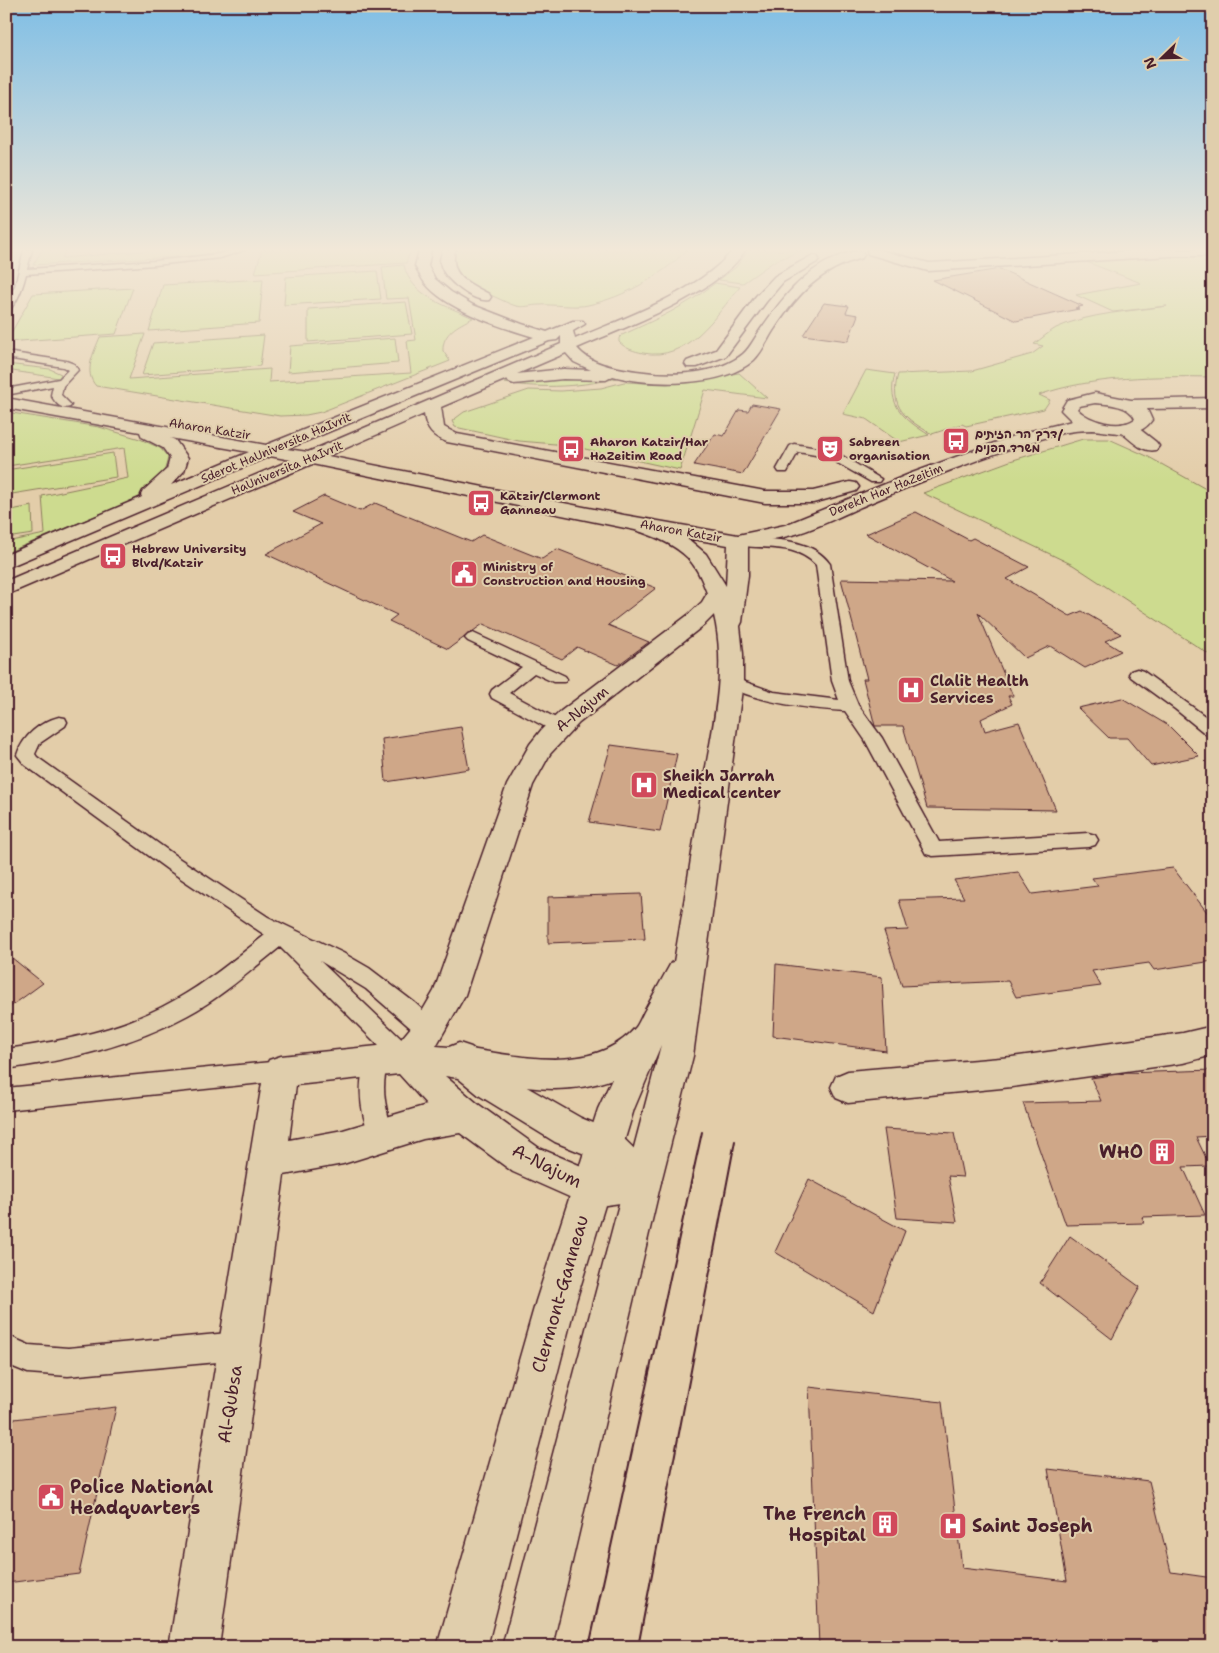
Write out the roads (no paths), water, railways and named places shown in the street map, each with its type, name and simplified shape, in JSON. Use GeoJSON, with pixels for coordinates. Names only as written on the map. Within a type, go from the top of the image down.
{"type":"FeatureCollection","features":[{"type":"Feature","properties":{"kind":"street"},"geometry":{"type":"LineString","coordinates":[[485,361],[499,351],[506,340],[505,331],[502,327]]}},
{"type":"Feature","properties":{"kind":"street"},"geometry":{"type":"LineString","coordinates":[[514,327],[547,340],[568,342],[620,360],[651,365],[680,366],[703,361],[721,353],[740,327]]}},
{"type":"Feature","properties":{"kind":"street"},"geometry":{"type":"LineString","coordinates":[[538,327],[547,340]]}},
{"type":"Feature","properties":{"kind":"street"},"geometry":{"type":"LineString","coordinates":[[536,361],[547,340],[570,327]]}},
{"type":"Feature","properties":{"kind":"street"},"geometry":{"type":"LineString","coordinates":[[573,327],[569,331],[568,342],[577,356],[590,364],[616,372],[645,377]]}},
{"type":"Feature","properties":{"kind":"street","name":"HaUniversita HaIvrit"},"geometry":{"type":"LineString","coordinates":[[6,589],[536,361],[568,342],[601,333],[614,327]]}},
{"type":"Feature","properties":{"kind":"street"},"geometry":{"type":"LineString","coordinates":[[464,392],[502,382],[546,376],[578,374],[645,377],[695,376],[723,370],[739,364],[748,358],[769,327]]}},
{"type":"Feature","properties":{"kind":"street","name":"Sderot HaUniversita HaIvrit"},"geometry":{"type":"LineString","coordinates":[[6,562],[269,450],[485,361],[512,350],[547,340]]}},
{"type":"Feature","properties":{"kind":"street","name":"Aharon Katzir"},"geometry":{"type":"LineString","coordinates":[[6,394],[66,406],[331,449],[603,502],[667,512],[699,522],[728,538]]}},
{"type":"Feature","properties":{"kind":"street"},"geometry":{"type":"LineString","coordinates":[[1144,416],[1142,424],[1127,428],[1092,425],[1072,414],[1069,410],[1073,403],[1086,399],[1104,399],[1130,405],[1213,403]]}},
{"type":"Feature","properties":{"kind":"street","name":"Aharon Katzir"},"geometry":{"type":"LineString","coordinates":[[6,403],[269,450],[624,520],[728,538]]}},
{"type":"Feature","properties":{"kind":"street"},"geometry":{"type":"LineString","coordinates":[[433,405],[432,423],[436,430],[443,435],[470,442],[755,496],[803,498],[850,488]]}},
{"type":"Feature","properties":{"kind":"street"},"geometry":{"type":"LineString","coordinates":[[1130,405],[1144,416],[1168,412],[1213,410]]}},
{"type":"Feature","properties":{"kind":"street","name":"Derekh Har HaZeitim"},"geometry":{"type":"LineString","coordinates":[[728,538],[874,478],[1072,414]]}},
{"type":"Feature","properties":{"kind":"street"},"geometry":{"type":"LineString","coordinates":[[121,424],[164,441],[172,448],[178,458],[177,467],[170,477],[128,510]]}},
{"type":"Feature","properties":{"kind":"street","name":"Derekh Har HaZeitim"},"geometry":{"type":"LineString","coordinates":[[728,538],[791,529],[928,474],[1025,438],[1071,426],[1092,425]]}},
{"type":"Feature","properties":{"kind":"street"},"geometry":{"type":"LineString","coordinates":[[1127,428],[1150,446]]}},
{"type":"Feature","properties":{"kind":"street","name":"Clermont-Ganneau"},"geometry":{"type":"LineString","coordinates":[[624,520],[642,525],[672,538],[690,549],[703,563],[718,591],[730,626]]}},
{"type":"Feature","properties":{"kind":"street"},"geometry":{"type":"LineString","coordinates":[[703,563],[706,551],[728,538]]}},
{"type":"Feature","properties":{"kind":"street","name":"Clermont-Ganneau"},"geometry":{"type":"LineString","coordinates":[[527,1647],[642,1182],[676,1056],[731,682],[732,652],[730,626],[738,575],[728,538]]}},
{"type":"Feature","properties":{"kind":"street","name":"A-Najum"},"geometry":{"type":"LineString","coordinates":[[642,1182],[592,1189],[526,1160],[465,1116],[434,1089],[391,1059],[429,1030],[439,1015],[454,980],[520,785],[539,750],[559,727],[696,620],[711,606],[718,591]]}},
{"type":"Feature","properties":{"kind":"street","name":"Clermont-Ganneau"},"geometry":{"type":"LineString","coordinates":[[462,1647],[556,1301],[616,1109],[648,1036],[692,953]]}},
{"type":"Feature","properties":{"kind":"street"},"geometry":{"type":"LineString","coordinates":[[429,1030],[464,1063],[492,1085],[568,1130],[605,1145],[642,1182]]}},
{"type":"Feature","properties":{"kind":"street"},"geometry":{"type":"LineString","coordinates":[[281,1071],[391,1059],[464,1063],[522,1072],[560,1074],[597,1069],[613,1063],[626,1056],[648,1036]]}},
{"type":"Feature","properties":{"kind":"street"},"geometry":{"type":"LineString","coordinates":[[848,1087],[1012,1072],[1183,1048],[1213,1040]]}},
{"type":"Feature","properties":{"kind":"street","name":"Al-Qubsa"},"geometry":{"type":"LineString","coordinates":[[194,1647],[281,1071]]}},
{"type":"Feature","properties":{"kind":"street"},"geometry":{"type":"LineString","coordinates":[[267,1160],[308,1155],[382,1136],[437,1119],[465,1116]]}},
{"type":"Feature","properties":{"kind":"lane"},"geometry":{"type":"LineString","coordinates":[[6,355],[70,366],[73,370],[72,373],[62,381],[57,388],[56,395],[66,406]]}},
{"type":"Feature","properties":{"kind":"lane"},"geometry":{"type":"LineString","coordinates":[[6,394],[62,381]]}},
{"type":"Feature","properties":{"kind":"lane"},"geometry":{"type":"LineString","coordinates":[[783,469],[794,448],[830,454],[874,478]]}},
{"type":"Feature","properties":{"kind":"lane"},"geometry":{"type":"LineString","coordinates":[[728,538],[798,548],[812,553],[819,559],[826,574],[840,681],[850,706],[873,738],[933,849],[1088,840]]}},
{"type":"Feature","properties":{"kind":"lane"},"geometry":{"type":"LineString","coordinates":[[472,638],[558,679]]}},
{"type":"Feature","properties":{"kind":"lane"},"geometry":{"type":"LineString","coordinates":[[533,666],[498,694],[559,727]]}},
{"type":"Feature","properties":{"kind":"lane"},"geometry":{"type":"LineString","coordinates":[[1137,674],[1181,704],[1213,731]]}},
{"type":"Feature","properties":{"kind":"lane"},"geometry":{"type":"LineString","coordinates":[[731,682],[757,693],[788,701],[850,706]]}},
{"type":"Feature","properties":{"kind":"lane"},"geometry":{"type":"LineString","coordinates":[[59,722],[34,738],[28,747],[26,755],[31,761],[214,892],[280,935],[334,958],[359,972],[395,998],[429,1030]]}},
{"type":"Feature","properties":{"kind":"lane"},"geometry":{"type":"LineString","coordinates":[[280,935],[337,991],[391,1059],[372,1077],[372,1104],[382,1136]]}},
{"type":"Feature","properties":{"kind":"lane"},"geometry":{"type":"LineString","coordinates":[[6,1059],[89,1044],[132,1031],[157,1020],[201,996],[280,935]]}},
{"type":"Feature","properties":{"kind":"lane"},"geometry":{"type":"LineString","coordinates":[[337,991],[359,972]]}},
{"type":"Feature","properties":{"kind":"lane"},"geometry":{"type":"LineString","coordinates":[[6,1099],[281,1071]]}},
{"type":"Feature","properties":{"kind":"lane"},"geometry":{"type":"LineString","coordinates":[[6,1349],[28,1359],[68,1362],[239,1346]]}},
{"type":"Feature","properties":{"kind":"tram line"},"geometry":{"type":"LineString","coordinates":[[589,1647],[702,1132]]}},
{"type":"Feature","properties":{"kind":"tram line"},"geometry":{"type":"LineString","coordinates":[[638,1647],[735,1141]]}},
{"type":"Feature","properties":{"kind":"place","name":"דרך הר הזיתים/ משרד הפנים"},"geometry":{"type":"Point","coordinates":[956,441]}},
{"type":"Feature","properties":{"kind":"place","name":"Aharon Katzir/Har HaZeitim Road"},"geometry":{"type":"Point","coordinates":[571,449]}},
{"type":"Feature","properties":{"kind":"place","name":"Sabreen organisation"},"geometry":{"type":"Point","coordinates":[830,449]}},
{"type":"Feature","properties":{"kind":"place","name":"Katzir/Clermont Ganneau"},"geometry":{"type":"Point","coordinates":[481,503]}},
{"type":"Feature","properties":{"kind":"place","name":"Hebrew University Blvd/Katzir"},"geometry":{"type":"Point","coordinates":[113,556]}},
{"type":"Feature","properties":{"kind":"place","name":"Ministry of Construction and Housing"},"geometry":{"type":"Point","coordinates":[464,574]}},
{"type":"Feature","properties":{"kind":"place","name":"Clalit Health Services"},"geometry":{"type":"Point","coordinates":[911,690]}},
{"type":"Feature","properties":{"kind":"place","name":"Sheikh Jarrah Medical center"},"geometry":{"type":"Point","coordinates":[644,785]}},
{"type":"Feature","properties":{"kind":"place","name":"WHO"},"geometry":{"type":"Point","coordinates":[1162,1152]}},
{"type":"Feature","properties":{"kind":"place","name":"Police National Headquarters"},"geometry":{"type":"Point","coordinates":[51,1497]}},
{"type":"Feature","properties":{"kind":"place","name":"The French Hospital"},"geometry":{"type":"Point","coordinates":[885,1524]}},
{"type":"Feature","properties":{"kind":"place","name":"Saint Joseph"},"geometry":{"type":"Point","coordinates":[953,1526]}}]}
